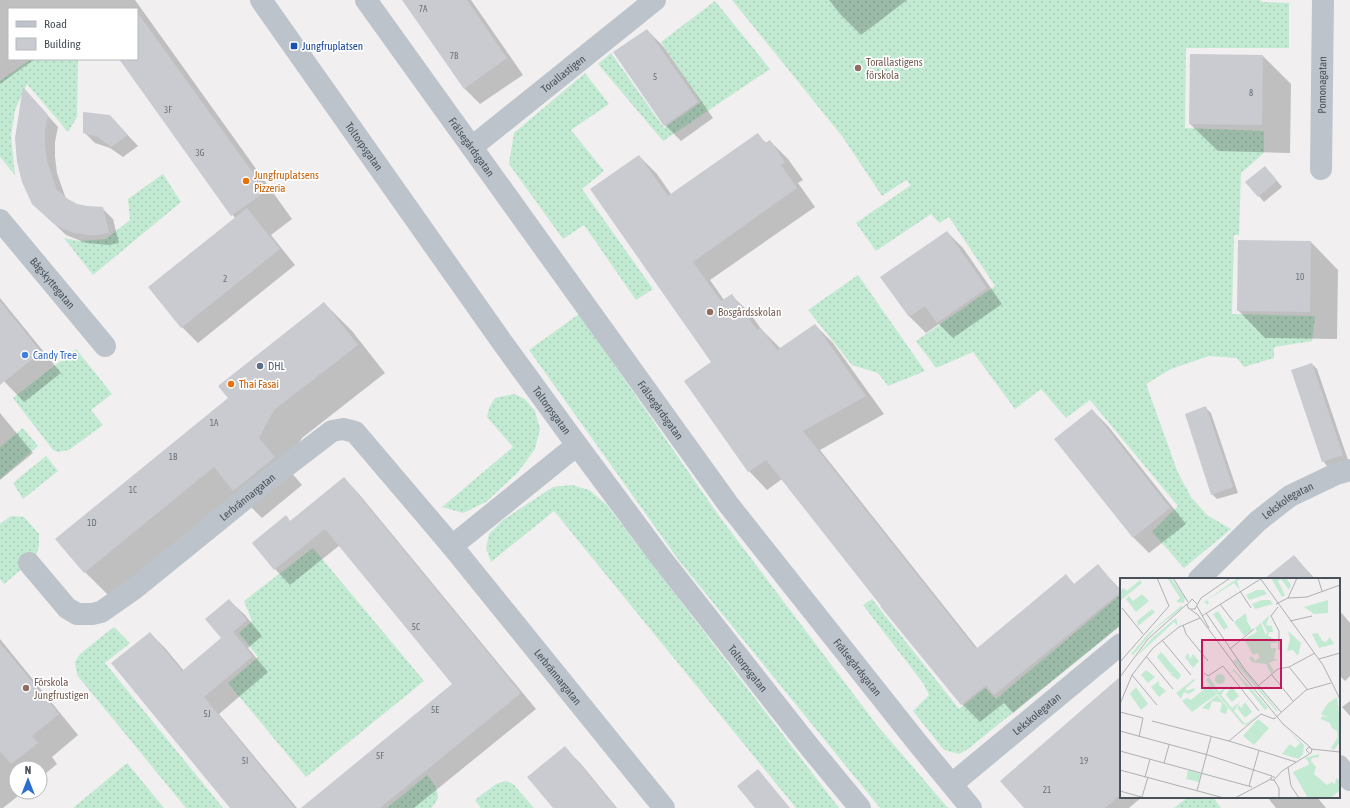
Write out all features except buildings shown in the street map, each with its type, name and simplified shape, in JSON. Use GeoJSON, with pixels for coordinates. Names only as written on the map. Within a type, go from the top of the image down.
{"type":"FeatureCollection","features":[{"type":"Feature","properties":{"kind":"street","name":"Toltorpsgatan"},"geometry":{"type":"LineString","coordinates":[[261,0],[502,342],[577,445],[661,558],[808,745],[860,808]]}},
{"type":"Feature","properties":{"kind":"street","name":"Frälsegårdsgatan"},"geometry":{"type":"LineString","coordinates":[[366,0],[728,504],[971,808]]}},
{"type":"Feature","properties":{"kind":"street","name":"Torallastigen"},"geometry":{"type":"LineString","coordinates":[[472,148],[655,0]]}},
{"type":"Feature","properties":{"kind":"street","name":"Pomonagatan"},"geometry":{"type":"LineString","coordinates":[[1321,169],[1323,0]]}},
{"type":"Feature","properties":{"kind":"street","name":"Bågskyttegatan"},"geometry":{"type":"LineString","coordinates":[[0,220],[105,346]]}},
{"type":"Feature","properties":{"kind":"street","name":"Lerbrännargatan"},"geometry":{"type":"LineString","coordinates":[[29,564],[67,608],[77,614],[92,614],[100,612],[134,589],[272,477],[332,431],[343,429],[355,432],[452,546],[664,808]]}},
{"type":"Feature","properties":{"kind":"street"},"geometry":{"type":"LineString","coordinates":[[452,546],[577,445]]}},
{"type":"Feature","properties":{"kind":"street","name":"Lekskolegatan"},"geometry":{"type":"LineString","coordinates":[[1200,578],[1258,521],[1290,496],[1336,474],[1350,470]]}},
{"type":"Feature","properties":{"kind":"street","name":"Lekskolegatan"},"geometry":{"type":"LineString","coordinates":[[952,784],[1120,645]]}},
{"type":"Feature","properties":{"kind":"street"},"geometry":{"type":"LineString","coordinates":[[1340,767],[1350,780]]}},
{"type":"Feature","properties":{"kind":"green space"},"geometry":{"type":"Polygon","coordinates":[[[732,0],[1260,0],[1262,2],[1289,3],[1289,48],[1186,48],[1185,128],[1264,131],[1264,153],[1241,173],[1239,235],[1234,235],[1232,314],[1315,316],[1312,341],[1274,347],[1274,358],[1244,367],[1237,358],[1209,356],[1171,369],[1146,384],[1178,473],[1191,497],[1207,515],[1231,529],[1184,568],[1152,532],[1178,506],[1090,400],[1066,418],[1041,389],[1015,409],[973,352],[936,368],[916,341],[995,286],[949,217],[939,223],[931,214],[876,251],[856,223],[911,185],[906,180],[882,196],[842,136],[732,0]]]}},
{"type":"Feature","properties":{"kind":"green space"},"geometry":{"type":"Polygon","coordinates":[[[715,1],[770,69],[663,141],[598,64],[611,53],[664,128],[701,102],[661,42],[715,1]]]}},
{"type":"Feature","properties":{"kind":"green space"},"geometry":{"type":"Polygon","coordinates":[[[30,60],[78,60],[77,117],[68,132],[27,84],[15,110],[11,136],[15,175],[0,157],[0,81],[30,60]]]}},
{"type":"Feature","properties":{"kind":"green space"},"geometry":{"type":"Polygon","coordinates":[[[585,73],[609,104],[571,130],[604,171],[582,189],[653,289],[636,300],[584,225],[563,239],[509,164],[514,133],[585,73]]]}},
{"type":"Feature","properties":{"kind":"green space"},"geometry":{"type":"Polygon","coordinates":[[[163,174],[181,202],[93,275],[64,238],[79,241],[106,239],[130,220],[128,199],[163,174]]]}},
{"type":"Feature","properties":{"kind":"green space"},"geometry":{"type":"Polygon","coordinates":[[[858,275],[925,371],[888,386],[878,373],[852,365],[808,310],[858,275]]]}},
{"type":"Feature","properties":{"kind":"green space"},"geometry":{"type":"Polygon","coordinates":[[[579,314],[719,516],[876,724],[948,808],[880,808],[680,562],[529,350],[579,314]]]}},
{"type":"Feature","properties":{"kind":"green space"},"geometry":{"type":"Polygon","coordinates":[[[76,349],[112,394],[91,410],[103,425],[69,450],[58,452],[53,450],[13,398],[76,349]]]}},
{"type":"Feature","properties":{"kind":"green space"},"geometry":{"type":"Polygon","coordinates":[[[514,394],[525,399],[535,411],[540,429],[535,449],[518,472],[486,502],[463,513],[442,507],[513,447],[487,417],[489,408],[495,398],[514,394]]]}},
{"type":"Feature","properties":{"kind":"green space"},"geometry":{"type":"Polygon","coordinates":[[[23,428],[38,446],[0,479],[0,447],[23,428]]]}},
{"type":"Feature","properties":{"kind":"green space"},"geometry":{"type":"Polygon","coordinates":[[[46,456],[58,471],[23,499],[13,483],[46,456]]]}},
{"type":"Feature","properties":{"kind":"green space"},"geometry":{"type":"Polygon","coordinates":[[[572,485],[589,490],[606,504],[839,808],[796,808],[554,511],[491,562],[486,548],[489,534],[503,520],[553,487],[572,485]]]}},
{"type":"Feature","properties":{"kind":"green space"},"geometry":{"type":"Polygon","coordinates":[[[11,516],[24,517],[39,534],[39,546],[35,558],[4,584],[0,579],[0,524],[11,516]]]}},
{"type":"Feature","properties":{"kind":"green space"},"geometry":{"type":"Polygon","coordinates":[[[313,548],[424,681],[306,777],[228,683],[258,657],[239,633],[252,621],[244,601],[313,548]]]}},
{"type":"Feature","properties":{"kind":"green space"},"geometry":{"type":"Polygon","coordinates":[[[1120,595],[1120,626],[968,749],[959,754],[944,750],[913,711],[929,695],[923,683],[863,605],[872,599],[959,709],[985,688],[996,699],[1120,595]]]}},
{"type":"Feature","properties":{"kind":"green space"},"geometry":{"type":"Polygon","coordinates":[[[114,627],[130,643],[105,663],[223,808],[186,808],[77,675],[75,662],[80,654],[114,627]]]}},
{"type":"Feature","properties":{"kind":"green space"},"geometry":{"type":"Polygon","coordinates":[[[127,763],[164,808],[73,808],[127,763]]]}},
{"type":"Feature","properties":{"kind":"green space"},"geometry":{"type":"Polygon","coordinates":[[[427,775],[436,787],[438,796],[435,804],[431,808],[387,808],[427,775]]]}},
{"type":"Feature","properties":{"kind":"green space"},"geometry":{"type":"Polygon","coordinates":[[[506,781],[513,784],[534,808],[481,808],[475,800],[496,784],[506,781]]]}},
{"type":"Feature","properties":{"kind":"green space"},"geometry":{"type":"Polygon","coordinates":[[[1187,798],[1214,798],[1221,808],[1174,808],[1187,798]]]}},
{"type":"Feature","properties":{"kind":"place","name":"Jungfruplatsen"},"geometry":{"type":"Point","coordinates":[294,46]}},
{"type":"Feature","properties":{"kind":"place","name":"Torallastigens förskola"},"geometry":{"type":"Point","coordinates":[858,68]}},
{"type":"Feature","properties":{"kind":"place","name":"Jungfruplatsens Pizzeria"},"geometry":{"type":"Point","coordinates":[246,181]}},
{"type":"Feature","properties":{"kind":"place","name":"Bosgårdsskolan"},"geometry":{"type":"Point","coordinates":[710,312]}},
{"type":"Feature","properties":{"kind":"place","name":"Candy Tree"},"geometry":{"type":"Point","coordinates":[25,355]}},
{"type":"Feature","properties":{"kind":"place","name":"DHL"},"geometry":{"type":"Point","coordinates":[260,366]}},
{"type":"Feature","properties":{"kind":"place","name":"Thai Fasai"},"geometry":{"type":"Point","coordinates":[231,384]}},
{"type":"Feature","properties":{"kind":"place","name":"Förskola Jungfrustigen"},"geometry":{"type":"Point","coordinates":[26,688]}}]}
